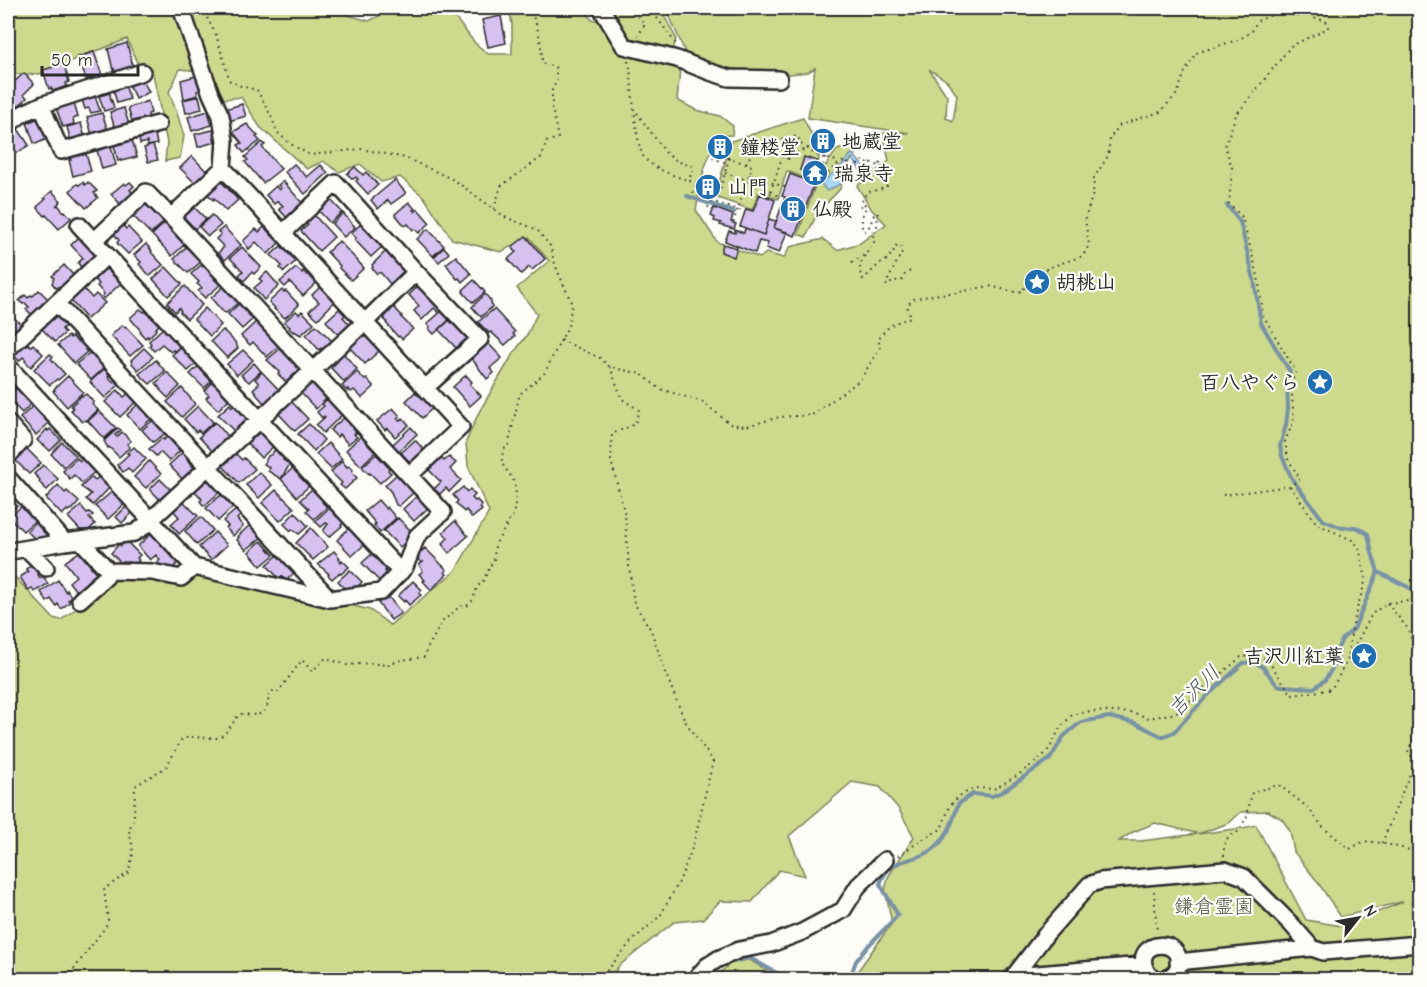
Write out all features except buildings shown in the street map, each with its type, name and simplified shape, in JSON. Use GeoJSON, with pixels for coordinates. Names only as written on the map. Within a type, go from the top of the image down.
{"type":"FeatureCollection","features":[{"type":"Feature","properties":{"kind":"street"},"geometry":{"type":"LineString","coordinates":[[171,217],[223,168],[225,141],[221,116],[181,8]]}},
{"type":"Feature","properties":{"kind":"street"},"geometry":{"type":"LineString","coordinates":[[601,8],[628,47],[678,59],[729,78],[779,79]]}},
{"type":"Feature","properties":{"kind":"street"},"geometry":{"type":"LineString","coordinates":[[8,125],[22,114],[41,105],[142,72]]}},
{"type":"Feature","properties":{"kind":"street"},"geometry":{"type":"LineString","coordinates":[[41,105],[61,151],[158,124]]}},
{"type":"Feature","properties":{"kind":"street"},"geometry":{"type":"LineString","coordinates":[[223,168],[461,427],[410,475]]}},
{"type":"Feature","properties":{"kind":"street"},"geometry":{"type":"LineString","coordinates":[[283,233],[336,183],[480,339],[425,388]]}},
{"type":"Feature","properties":{"kind":"street"},"geometry":{"type":"LineString","coordinates":[[8,366],[194,567],[330,599],[381,592],[405,567],[417,536],[443,512],[146,192],[94,241]]}},
{"type":"Feature","properties":{"kind":"street"},"geometry":{"type":"LineString","coordinates":[[79,225],[401,572]]}},
{"type":"Feature","properties":{"kind":"street"},"geometry":{"type":"LineString","coordinates":[[8,349],[107,255]]}},
{"type":"Feature","properties":{"kind":"street"},"geometry":{"type":"LineString","coordinates":[[8,551],[134,533],[142,528],[416,272]]}},
{"type":"Feature","properties":{"kind":"street"},"geometry":{"type":"LineString","coordinates":[[56,303],[330,599]]}},
{"type":"Feature","properties":{"kind":"street"},"geometry":{"type":"LineString","coordinates":[[8,423],[23,440],[8,456]]}},
{"type":"Feature","properties":{"kind":"street"},"geometry":{"type":"LineString","coordinates":[[8,478],[73,541],[109,571],[152,572],[181,578],[194,567]]}},
{"type":"Feature","properties":{"kind":"street"},"geometry":{"type":"LineString","coordinates":[[27,549],[46,568]]}},
{"type":"Feature","properties":{"kind":"street"},"geometry":{"type":"LineString","coordinates":[[80,600],[106,577],[109,571]]}},
{"type":"Feature","properties":{"kind":"street"},"geometry":{"type":"LineString","coordinates":[[694,980],[707,966],[718,959],[739,950],[771,944],[802,932],[843,910],[858,886],[885,860]]}},
{"type":"Feature","properties":{"kind":"street"},"geometry":{"type":"LineString","coordinates":[[1012,978],[1089,885],[1100,881],[1225,870],[1244,877],[1292,924],[1312,948]]}},
{"type":"Feature","properties":{"kind":"street"},"geometry":{"type":"LineString","coordinates":[[1178,962],[1312,948],[1323,952],[1419,944]]}},
{"type":"Feature","properties":{"kind":"street"},"geometry":{"type":"LineString","coordinates":[[1158,980],[1149,975],[1143,965],[1143,959],[1148,950],[1158,945],[1170,947],[1177,956],[1176,971],[1165,980]]}},
{"type":"Feature","properties":{"kind":"street"},"geometry":{"type":"LineString","coordinates":[[1012,978],[1143,965]]}},
{"type":"Feature","properties":{"kind":"path"},"geometry":{"type":"LineString","coordinates":[[60,980],[68,978],[108,920],[104,889],[128,873],[133,854],[129,831],[134,816],[135,786],[166,767],[182,739],[219,738],[238,716],[257,715],[264,712],[268,702],[267,697],[274,690],[278,692],[302,660],[312,671],[326,658],[347,665],[370,663],[386,666],[401,660],[425,657],[442,622],[459,607],[468,605],[473,600],[477,587],[483,581],[494,559],[495,545],[514,510],[514,482],[503,466],[501,458],[504,449],[508,447],[520,394],[544,374],[568,326],[572,304],[552,257],[551,247],[538,231],[505,217],[454,180],[406,158],[362,149],[310,155],[289,143],[277,132],[257,90],[230,81],[216,35],[202,8]]}},
{"type":"Feature","properties":{"kind":"path"},"geometry":{"type":"LineString","coordinates":[[494,209],[501,186],[542,157],[546,142],[558,138],[552,108],[552,90],[557,80],[555,67],[542,63],[542,45],[530,8]]}},
{"type":"Feature","properties":{"kind":"path"},"geometry":{"type":"LineString","coordinates":[[629,8],[645,24],[628,47],[639,145],[643,158],[656,168],[705,186]]}},
{"type":"Feature","properties":{"kind":"path"},"geometry":{"type":"LineString","coordinates":[[650,8],[677,45],[678,59]]}},
{"type":"Feature","properties":{"kind":"path"},"geometry":{"type":"LineString","coordinates":[[1274,8],[1276,13]]}},
{"type":"Feature","properties":{"kind":"path"},"geometry":{"type":"LineString","coordinates":[[610,367],[641,374],[660,389],[703,402],[730,424],[746,426],[780,417],[812,415],[860,380],[881,346],[878,341],[882,333],[891,324],[911,317],[907,306],[914,299],[989,286],[1015,292],[1023,291],[1025,284],[1046,269],[1083,256],[1089,244],[1085,219],[1093,194],[1094,178],[1108,156],[1110,138],[1120,125],[1160,112],[1177,94],[1185,72],[1196,53],[1240,39],[1252,31],[1257,21],[1276,13],[1287,12],[1295,17],[1325,8]]}},
{"type":"Feature","properties":{"kind":"path"},"geometry":{"type":"LineString","coordinates":[[1365,8],[1407,12],[1414,8],[1419,9]]}},
{"type":"Feature","properties":{"kind":"path"},"geometry":{"type":"LineString","coordinates":[[1223,495],[1290,486],[1300,479],[1288,459],[1285,441],[1294,422],[1290,383],[1296,372],[1263,315],[1258,276],[1242,217],[1229,204],[1232,168],[1225,146],[1236,115],[1291,46],[1328,28],[1328,23],[1324,20],[1316,19],[1308,14]]}},
{"type":"Feature","properties":{"kind":"path"},"geometry":{"type":"LineString","coordinates":[[635,111],[666,153],[677,161],[695,166],[688,180]]}},
{"type":"Feature","properties":{"kind":"path"},"geometry":{"type":"LineString","coordinates":[[745,164],[754,150],[766,151],[774,142],[797,136],[814,154],[838,161]]}},
{"type":"Feature","properties":{"kind":"path"},"geometry":{"type":"LineString","coordinates":[[787,159],[788,156],[818,144]]}},
{"type":"Feature","properties":{"kind":"path"},"geometry":{"type":"LineString","coordinates":[[714,154],[730,157],[752,166],[734,223]]}},
{"type":"Feature","properties":{"kind":"path"},"geometry":{"type":"LineString","coordinates":[[713,210],[708,208],[713,189],[720,191],[730,157]]}},
{"type":"Feature","properties":{"kind":"path"},"geometry":{"type":"LineString","coordinates":[[780,196],[769,195],[782,157],[793,160]]}},
{"type":"Feature","properties":{"kind":"path"},"geometry":{"type":"LineString","coordinates":[[712,158],[728,163]]}},
{"type":"Feature","properties":{"kind":"path"},"geometry":{"type":"LineString","coordinates":[[825,158],[820,177],[824,178],[832,168],[844,161],[855,167],[862,160],[867,164],[872,161],[874,169],[878,162],[881,164],[887,186],[883,189],[871,190],[863,196],[860,207],[865,204],[862,217],[862,229],[865,231],[874,215],[878,213],[877,227],[873,231],[874,242],[859,268],[863,279],[882,261],[887,261],[894,253],[896,246],[900,245],[902,252],[887,286],[894,281],[903,280],[905,274],[910,271]]}},
{"type":"Feature","properties":{"kind":"path"},"geometry":{"type":"LineString","coordinates":[[725,173],[747,180]]}},
{"type":"Feature","properties":{"kind":"path"},"geometry":{"type":"LineString","coordinates":[[749,175],[785,187]]}},
{"type":"Feature","properties":{"kind":"path"},"geometry":{"type":"LineString","coordinates":[[693,193],[697,183]]}},
{"type":"Feature","properties":{"kind":"path"},"geometry":{"type":"LineString","coordinates":[[710,203],[745,212]]}},
{"type":"Feature","properties":{"kind":"path"},"geometry":{"type":"LineString","coordinates":[[851,263],[866,254]]}},
{"type":"Feature","properties":{"kind":"path"},"geometry":{"type":"LineString","coordinates":[[561,340],[600,358],[610,367],[622,399],[639,410],[635,424],[612,434],[611,460],[625,515],[634,603],[651,630],[685,721],[713,761],[693,846],[679,882],[660,916],[631,942],[599,980]]}},
{"type":"Feature","properties":{"kind":"path"},"geometry":{"type":"LineString","coordinates":[[1290,486],[1317,524],[1352,540],[1359,547],[1366,579],[1354,619],[1347,660]]}},
{"type":"Feature","properties":{"kind":"path"},"geometry":{"type":"LineString","coordinates":[[885,860],[889,861],[941,829],[950,806],[959,796],[975,788],[994,789],[1042,758],[1060,728],[1072,715],[1091,711],[1134,713],[1149,717],[1176,714],[1242,656],[1267,659],[1292,695],[1328,690],[1334,685],[1372,614],[1387,603],[1419,600]]}},
{"type":"Feature","properties":{"kind":"path"},"geometry":{"type":"LineString","coordinates":[[1387,603],[1409,630],[1419,672]]}},
{"type":"Feature","properties":{"kind":"path"},"geometry":{"type":"LineString","coordinates":[[1382,843],[1408,778],[1417,762],[1407,752],[1419,726]]}},
{"type":"Feature","properties":{"kind":"path"},"geometry":{"type":"LineString","coordinates":[[1225,870],[1226,839],[1239,831],[1247,816],[1252,792],[1279,785],[1307,807],[1324,828],[1350,849],[1364,841],[1410,850],[1419,849]]}},
{"type":"Feature","properties":{"kind":"path"},"geometry":{"type":"LineString","coordinates":[[1153,876],[1158,945]]}},
{"type":"Feature","properties":{"kind":"green space","name":"鎌倉霊園"},"geometry":{"type":"Polygon","coordinates":[[[8,8],[334,8],[344,14],[369,21],[395,8],[435,8],[456,19],[475,43],[488,54],[512,54],[512,24],[509,8],[583,8],[592,20],[604,20],[605,8],[660,8],[676,38],[672,55],[651,59],[680,69],[677,100],[696,110],[720,116],[733,126],[732,135],[716,136],[704,170],[696,210],[717,242],[760,258],[766,253],[784,258],[790,247],[823,239],[837,250],[860,243],[886,224],[872,210],[857,186],[889,161],[883,133],[909,133],[808,118],[815,68],[808,72],[789,74],[749,72],[687,57],[666,8],[1419,8],[1420,903],[1410,903],[1419,904],[1419,979],[852,979],[892,923],[885,890],[888,877],[914,837],[898,808],[880,787],[852,782],[789,836],[805,876],[779,870],[752,902],[720,901],[703,919],[674,922],[619,966],[610,979],[8,979],[8,576],[15,577],[53,618],[61,620],[119,576],[187,585],[198,573],[290,598],[325,599],[370,610],[390,625],[455,571],[489,512],[468,466],[466,442],[479,412],[513,354],[527,335],[537,314],[517,288],[549,261],[529,237],[501,252],[452,239],[424,197],[400,177],[381,182],[360,164],[339,172],[323,161],[307,169],[260,127],[241,97],[224,99],[211,72],[180,69],[169,92],[184,136],[180,158],[165,161],[167,143],[152,69],[138,65],[127,39],[83,55],[49,73],[25,75],[8,73],[8,8]],[[929,69],[947,96],[946,118],[953,121],[957,95],[947,81],[929,69]],[[1268,811],[1241,812],[1229,823],[1198,834],[1256,825],[1306,920],[1342,926],[1403,902],[1341,917],[1294,852],[1290,831],[1282,819],[1268,811]],[[1155,823],[1119,841],[1141,841],[1196,834],[1155,823]]]}},
{"type":"Feature","properties":{"kind":"green space"},"geometry":{"type":"Polygon","coordinates":[[[803,118],[820,151],[817,171],[802,177],[787,171],[778,199],[759,192],[752,210],[715,197],[731,141],[803,118]]]}},
{"type":"Feature","properties":{"kind":"green space"},"geometry":{"type":"Polygon","coordinates":[[[852,142],[858,152],[847,166],[840,189],[818,212],[806,237],[798,234],[819,175],[836,151],[852,142]]]}},
{"type":"Feature","properties":{"kind":"green space"},"geometry":{"type":"Polygon","coordinates":[[[740,954],[775,976],[787,979],[713,980],[740,954]]]}},
{"type":"Feature","properties":{"kind":"water"},"geometry":{"type":"Polygon","coordinates":[[[852,153],[864,167],[861,171],[852,158],[844,182],[827,191],[821,184],[842,166],[852,153]]]}},
{"type":"Feature","properties":{"kind":"waterway"},"geometry":{"type":"LineString","coordinates":[[687,196],[734,212]]}},
{"type":"Feature","properties":{"kind":"waterway"},"geometry":{"type":"LineString","coordinates":[[1227,205],[1240,222],[1254,280],[1261,323],[1290,372],[1287,383],[1286,425],[1280,446],[1282,456],[1292,479],[1323,520],[1342,528],[1356,527],[1368,534],[1378,572]]}},
{"type":"Feature","properties":{"kind":"waterway","name":"吉沢川"},"geometry":{"type":"LineString","coordinates":[[1378,572],[1420,593]]}},
{"type":"Feature","properties":{"kind":"waterway","name":"吉沢川"},"geometry":{"type":"LineString","coordinates":[[849,980],[856,961],[898,915],[880,884],[884,876],[894,865],[935,848],[948,831],[958,804],[973,794],[992,796],[1002,792],[1050,759],[1064,736],[1081,722],[1109,717],[1135,723],[1161,736],[1174,732],[1208,695],[1243,663],[1254,662],[1263,667],[1277,685],[1314,688],[1325,680],[1338,659],[1337,650],[1342,639],[1354,629],[1378,572]]}},
{"type":"Feature","properties":{"kind":"waterway","name":"吉沢川"},"geometry":{"type":"LineString","coordinates":[[724,964],[750,958],[789,980]]}},
{"type":"Feature","properties":{"kind":"waterway","name":"吉沢川"},"geometry":{"type":"LineString","coordinates":[[705,978],[717,967]]}},
{"type":"Feature","properties":{"kind":"place","name":"地蔵堂"},"geometry":{"type":"Point","coordinates":[823,141]}},
{"type":"Feature","properties":{"kind":"place","name":"鐘楼堂"},"geometry":{"type":"Point","coordinates":[720,147]}},
{"type":"Feature","properties":{"kind":"place","name":"瑞泉寺"},"geometry":{"type":"Point","coordinates":[815,173]}},
{"type":"Feature","properties":{"kind":"place","name":"山門"},"geometry":{"type":"Point","coordinates":[708,187]}},
{"type":"Feature","properties":{"kind":"place","name":"仏殿"},"geometry":{"type":"Point","coordinates":[793,209]}},
{"type":"Feature","properties":{"kind":"place","name":"胡桃山"},"geometry":{"type":"Point","coordinates":[1037,282]}},
{"type":"Feature","properties":{"kind":"place","name":"百八やぐら"},"geometry":{"type":"Point","coordinates":[1320,382]}},
{"type":"Feature","properties":{"kind":"place","name":"吉沢川紅葉"},"geometry":{"type":"Point","coordinates":[1364,656]}}]}
